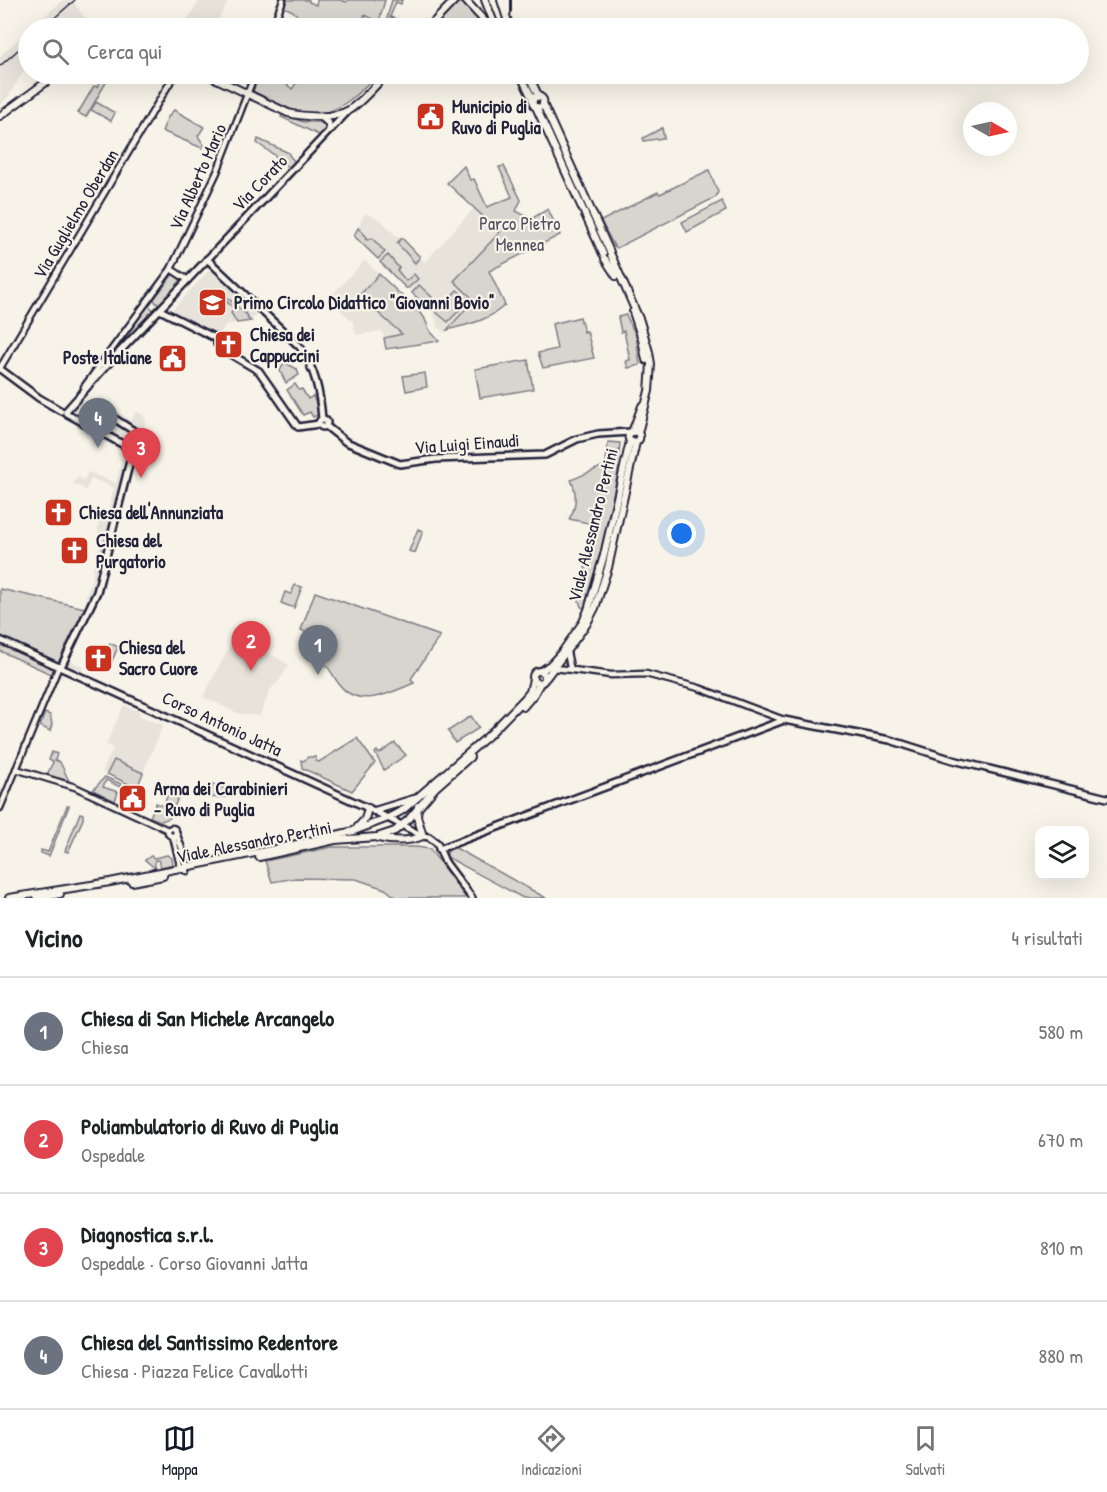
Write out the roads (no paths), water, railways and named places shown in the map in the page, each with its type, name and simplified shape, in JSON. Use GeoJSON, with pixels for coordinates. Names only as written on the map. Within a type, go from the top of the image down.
{"type":"FeatureCollection","features":[{"type":"Feature","properties":{"kind":"main road"},"geometry":{"type":"LineString","coordinates":[[438,18],[455,0]]}},
{"type":"Feature","properties":{"kind":"main road"},"geometry":{"type":"LineString","coordinates":[[465,0],[481,18]]}},
{"type":"Feature","properties":{"kind":"main road"},"geometry":{"type":"LineString","coordinates":[[485,0],[492,18]]}},
{"type":"Feature","properties":{"kind":"main road"},"geometry":{"type":"LineString","coordinates":[[501,0],[508,18]]}},
{"type":"Feature","properties":{"kind":"main road"},"geometry":{"type":"LineString","coordinates":[[507,0],[507,15]]}},
{"type":"Feature","properties":{"kind":"main road"},"geometry":{"type":"LineString","coordinates":[[0,116],[43,84]]}},
{"type":"Feature","properties":{"kind":"main road"},"geometry":{"type":"LineString","coordinates":[[226,84],[288,113],[321,117],[349,110],[376,84]]}},
{"type":"Feature","properties":{"kind":"main road"},"geometry":{"type":"LineString","coordinates":[[526,84],[538,102]]}},
{"type":"Feature","properties":{"kind":"main road"},"geometry":{"type":"LineString","coordinates":[[532,84],[538,102]]}},
{"type":"Feature","properties":{"kind":"main road","name":"Viale Alessandro Pertini"},"geometry":{"type":"LineString","coordinates":[[84,888],[335,840],[377,837],[395,831],[435,788],[522,708],[586,625],[595,608],[608,568],[632,441],[628,436],[634,432],[645,394],[646,357],[632,310],[538,102]]}},
{"type":"Feature","properties":{"kind":"main road","name":"Via Corato"},"geometry":{"type":"LineString","coordinates":[[65,411],[104,365],[160,310],[349,110]]}},
{"type":"Feature","properties":{"kind":"main road"},"geometry":{"type":"LineString","coordinates":[[321,117],[329,124],[329,131]]}},
{"type":"Feature","properties":{"kind":"main road","name":"Via Luigi Einaudi"},"geometry":{"type":"LineString","coordinates":[[207,259],[301,348],[310,362],[321,396],[321,421],[327,421],[326,426],[346,442],[400,464],[436,459],[545,455],[577,439],[598,434],[634,432]]}},
{"type":"Feature","properties":{"kind":"main road"},"geometry":{"type":"LineString","coordinates":[[160,310],[218,339],[217,344],[220,348],[259,371],[298,427],[321,421]]}},
{"type":"Feature","properties":{"kind":"main road"},"geometry":{"type":"LineString","coordinates":[[0,369],[39,398],[132,449]]}},
{"type":"Feature","properties":{"kind":"main road"},"geometry":{"type":"LineString","coordinates":[[59,667],[92,599],[137,433],[101,410],[88,424]]}},
{"type":"Feature","properties":{"kind":"main road","name":"Viale Alessandro Pertini"},"geometry":{"type":"LineString","coordinates":[[632,441],[639,438],[634,432]]}},
{"type":"Feature","properties":{"kind":"main road"},"geometry":{"type":"LineString","coordinates":[[615,433],[632,441]]}},
{"type":"Feature","properties":{"kind":"main road","name":"Viale Alessandro Pertini"},"geometry":{"type":"LineString","coordinates":[[186,869],[354,831],[388,818],[403,810],[488,736],[530,692],[534,673],[550,665],[583,622],[604,555],[632,441]]}},
{"type":"Feature","properties":{"kind":"main road","name":"Corso Antonio Jatta"},"geometry":{"type":"LineString","coordinates":[[0,640],[371,809]]}},
{"type":"Feature","properties":{"kind":"main road"},"geometry":{"type":"LineString","coordinates":[[533,679],[536,682],[543,681],[545,674],[541,671]]}},
{"type":"Feature","properties":{"kind":"main road"},"geometry":{"type":"LineString","coordinates":[[438,847],[784,720],[890,740],[954,760],[1107,798]]}},
{"type":"Feature","properties":{"kind":"main road","name":"Viale Alessandro Pertini"},"geometry":{"type":"LineString","coordinates":[[371,809],[387,807],[416,798]]}},
{"type":"Feature","properties":{"kind":"main road"},"geometry":{"type":"LineString","coordinates":[[418,806],[417,816],[424,837]]}},
{"type":"Feature","properties":{"kind":"main road"},"geometry":{"type":"LineString","coordinates":[[354,831],[371,809],[424,837]]}},
{"type":"Feature","properties":{"kind":"main road"},"geometry":{"type":"LineString","coordinates":[[377,837],[388,840],[405,840],[429,837],[437,843],[445,862],[472,898]]}},
{"type":"Feature","properties":{"kind":"main road"},"geometry":{"type":"LineString","coordinates":[[9,898],[84,888]]}},
{"type":"Feature","properties":{"kind":"main road"},"geometry":{"type":"LineString","coordinates":[[37,898],[84,888]]}},
{"type":"Feature","properties":{"kind":"street"},"geometry":{"type":"LineString","coordinates":[[276,18],[283,0]]}},
{"type":"Feature","properties":{"kind":"street","name":"Via Guglielmo Oberdan"},"geometry":{"type":"LineString","coordinates":[[0,369],[170,84]]}},
{"type":"Feature","properties":{"kind":"street","name":"Via Alberto Mario"},"geometry":{"type":"LineString","coordinates":[[104,365],[171,269],[217,172],[251,84]]}},
{"type":"Feature","properties":{"kind":"street"},"geometry":{"type":"LineString","coordinates":[[171,269],[190,278]]}},
{"type":"Feature","properties":{"kind":"street"},"geometry":{"type":"LineString","coordinates":[[567,652],[570,667],[573,670]]}},
{"type":"Feature","properties":{"kind":"street"},"geometry":{"type":"LineString","coordinates":[[0,808],[59,667]]}},
{"type":"Feature","properties":{"kind":"street"},"geometry":{"type":"LineString","coordinates":[[554,668],[611,675],[646,674],[699,688],[784,720]]}},
{"type":"Feature","properties":{"kind":"street"},"geometry":{"type":"LineString","coordinates":[[16,769],[75,787],[168,830],[172,828],[186,869]]}},
{"type":"Feature","properties":{"kind":"railway"},"geometry":{"type":"LineString","coordinates":[[54,18],[75,0]]}},
{"type":"Feature","properties":{"kind":"railway"},"geometry":{"type":"LineString","coordinates":[[0,66],[18,50]]}},
{"type":"Feature","properties":{"kind":"place","name":"Municipio di Ruvo di Puglia"},"geometry":{"type":"Point","coordinates":[431,117]}},
{"type":"Feature","properties":{"kind":"place","name":"Primo Circolo Didattico \"Giovanni Bovio\""},"geometry":{"type":"Point","coordinates":[213,303]}},
{"type":"Feature","properties":{"kind":"place","name":"Chiesa dei Cappuccini"},"geometry":{"type":"Point","coordinates":[229,345]}},
{"type":"Feature","properties":{"kind":"place","name":"Poste Italiane"},"geometry":{"type":"Point","coordinates":[173,358]}},
{"type":"Feature","properties":{"kind":"place","name":"Chiesa del Santissimo Redentore"},"geometry":{"type":"Point","coordinates":[98,448]}},
{"type":"Feature","properties":{"kind":"place","name":"Diagnostica s.r.l."},"geometry":{"type":"Point","coordinates":[141,478]}},
{"type":"Feature","properties":{"kind":"place","name":"Chiesa dell'Annunziata"},"geometry":{"type":"Point","coordinates":[58,513]}},
{"type":"Feature","properties":{"kind":"place","name":"Chiesa del Purgatorio"},"geometry":{"type":"Point","coordinates":[75,551]}},
{"type":"Feature","properties":{"kind":"place","name":"Chiesa del Sacro Cuore"},"geometry":{"type":"Point","coordinates":[98,658]}},
{"type":"Feature","properties":{"kind":"place","name":"Poliambulatorio di Ruvo di Puglia"},"geometry":{"type":"Point","coordinates":[251,671]}},
{"type":"Feature","properties":{"kind":"place","name":"Chiesa di San Michele Arcangelo"},"geometry":{"type":"Point","coordinates":[318,675]}},
{"type":"Feature","properties":{"kind":"place","name":"Arma dei Carabinieri - Ruvo di Puglia"},"geometry":{"type":"Point","coordinates":[133,799]}},
{"type":"Feature","properties":{"kind":"park label","name":"Parco Pietro Mennea"},"geometry":{"type":"Point","coordinates":[520,234]}}]}
